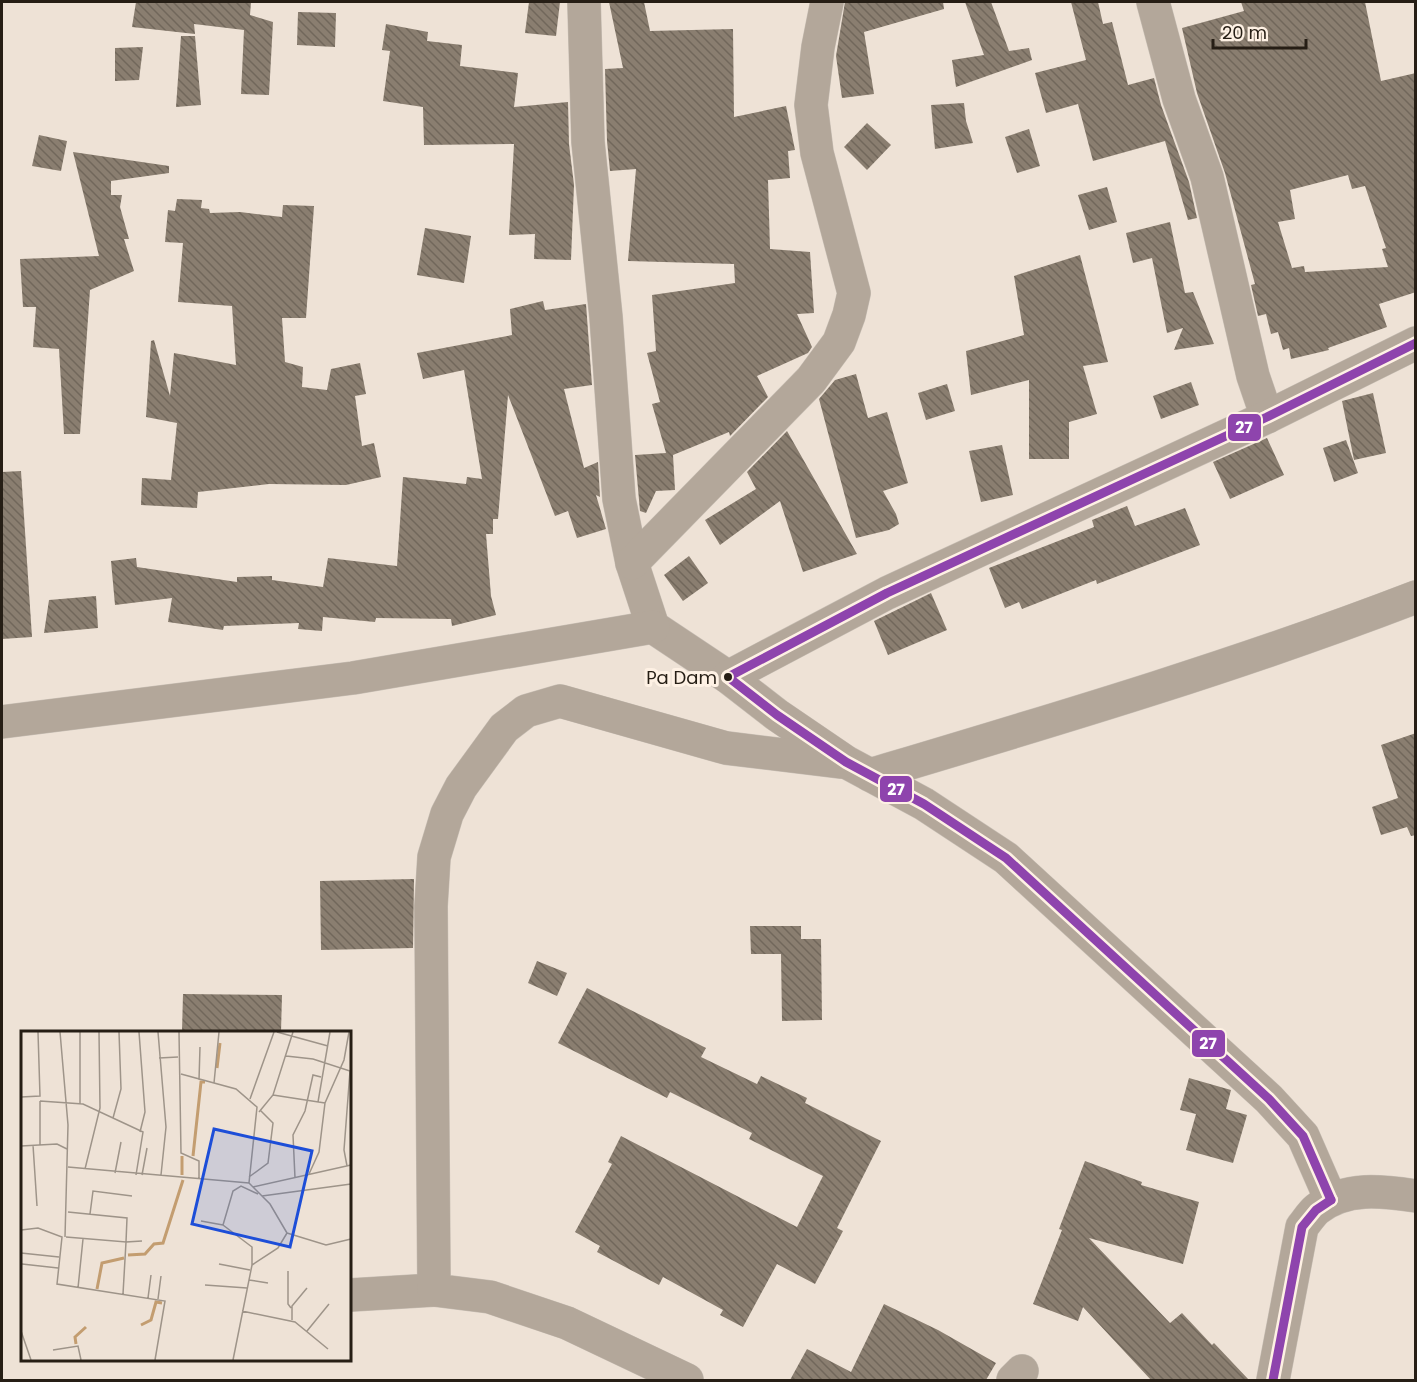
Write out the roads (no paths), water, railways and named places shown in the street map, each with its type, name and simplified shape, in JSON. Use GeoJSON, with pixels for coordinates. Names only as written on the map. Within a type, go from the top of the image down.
{"type":"FeatureCollection","features":[{"type":"Feature","properties":{"kind":"street"},"geometry":{"type":"LineString","coordinates":[[585,2],[588,142],[606,317],[620,499],[632,563],[653,627],[728,677],[777,715],[858,768],[924,804],[1006,858],[1116,956],[1269,1099],[1303,1136],[1331,1200]]}},
{"type":"Feature","properties":{"kind":"street"},"geometry":{"type":"LineString","coordinates":[[632,563],[811,380],[839,342],[849,315],[854,292],[817,153],[811,105],[818,47],[827,2]]}},
{"type":"Feature","properties":{"kind":"street"},"geometry":{"type":"LineString","coordinates":[[1153,2],[1179,99],[1207,177],[1253,376],[1267,417]]}},
{"type":"Feature","properties":{"kind":"street"},"geometry":{"type":"LineString","coordinates":[[728,677],[888,593],[1267,417],[1416,343]]}},
{"type":"Feature","properties":{"kind":"street"},"geometry":{"type":"LineString","coordinates":[[435,1290],[431,918],[434,857],[447,814],[461,787],[504,728],[526,711],[560,701],[726,748],[858,768],[1123,699],[1336,628],[1416,597]]}},
{"type":"Feature","properties":{"kind":"street"},"geometry":{"type":"LineString","coordinates":[[2,722],[354,678],[653,627]]}},
{"type":"Feature","properties":{"kind":"street"},"geometry":{"type":"LineString","coordinates":[[1273,1380],[1302,1227],[1316,1210],[1331,1200],[1352,1193],[1375,1190],[1416,1196]]}},
{"type":"Feature","properties":{"kind":"street"},"geometry":{"type":"LineString","coordinates":[[351,1295],[435,1290],[490,1297],[567,1323],[687,1380]]}},
{"type":"Feature","properties":{"kind":"place","name":"Pa Dam"},"geometry":{"type":"Point","coordinates":[728,677]}}]}
